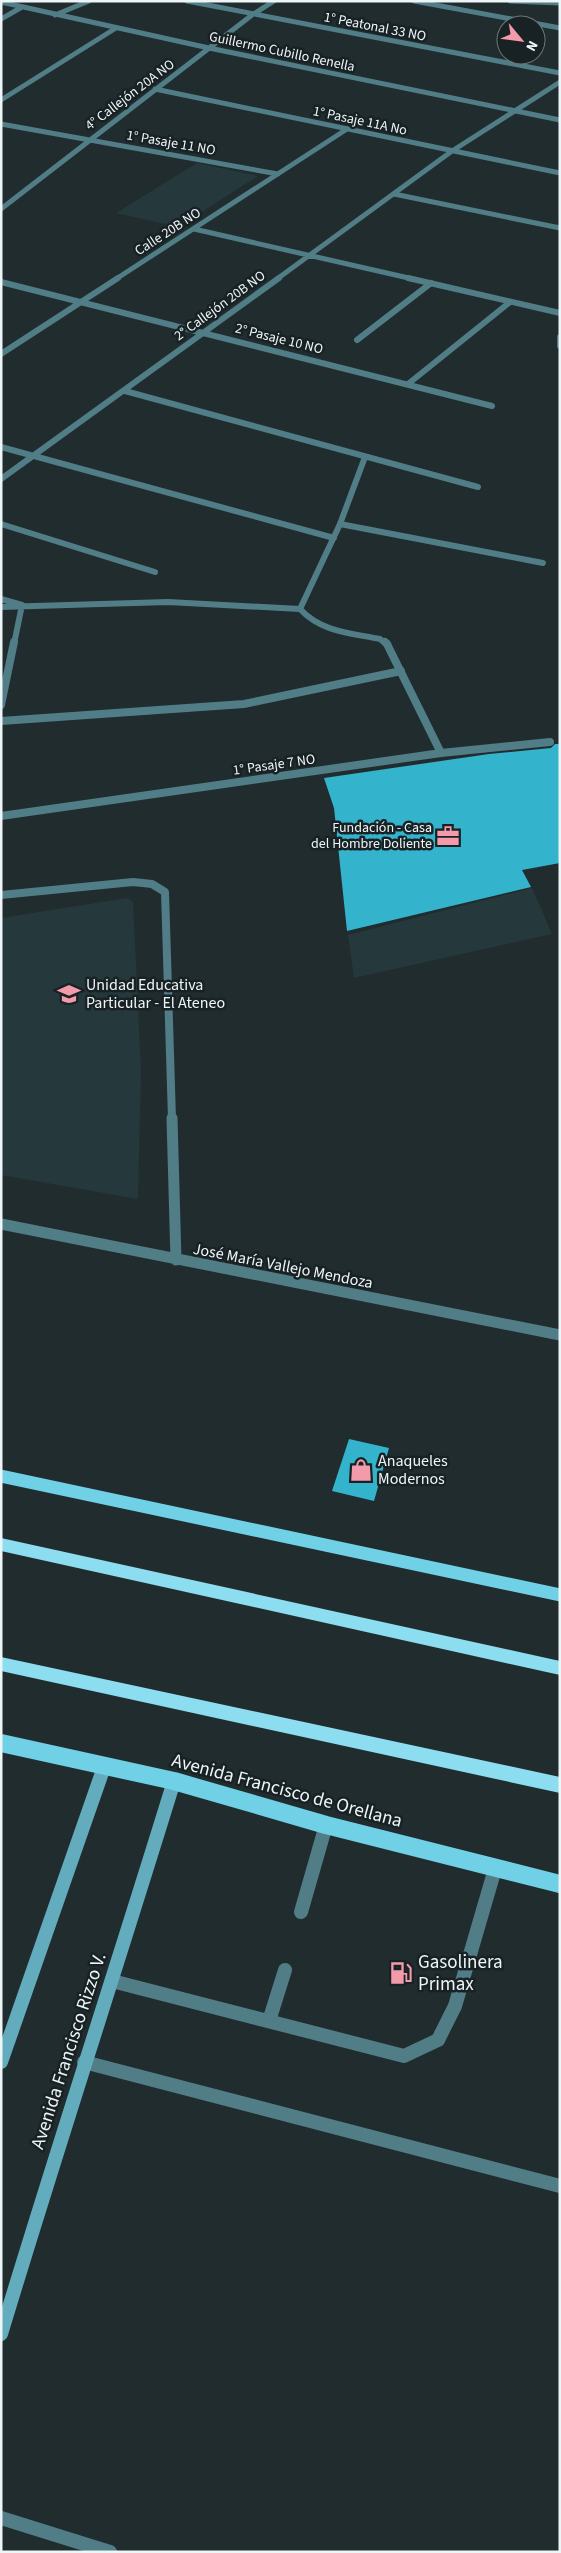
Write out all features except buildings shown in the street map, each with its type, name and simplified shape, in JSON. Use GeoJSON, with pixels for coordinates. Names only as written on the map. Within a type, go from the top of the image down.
{"type":"FeatureCollection","features":[{"type":"Feature","properties":{"kind":"highway"},"geometry":{"type":"LineString","coordinates":[[1,1544],[560,1668]]}},
{"type":"Feature","properties":{"kind":"highway"},"geometry":{"type":"LineString","coordinates":[[1,1664],[560,1785]]}},
{"type":"Feature","properties":{"kind":"main road"},"geometry":{"type":"LineString","coordinates":[[1,1476],[560,1596]]}},
{"type":"Feature","properties":{"kind":"main road","name":"Avenida Francisco de Orellana"},"geometry":{"type":"LineString","coordinates":[[1,1743],[174,1781],[326,1825],[560,1884]]}},
{"type":"Feature","properties":{"kind":"main road"},"geometry":{"type":"LineString","coordinates":[[2,2057],[104,1767]]}},
{"type":"Feature","properties":{"kind":"main road","name":"Avenida Francisco Rizzo V."},"geometry":{"type":"LineString","coordinates":[[1,2334],[84,2062],[112,1982],[174,1781]]}},
{"type":"Feature","properties":{"kind":"street"},"geometry":{"type":"LineString","coordinates":[[55,15],[89,1]]}},
{"type":"Feature","properties":{"kind":"street","name":"1° Peatonal 33 NO"},"geometry":{"type":"LineString","coordinates":[[187,1],[560,73]]}},
{"type":"Feature","properties":{"kind":"street","name":"4° Callejón 20A NO"},"geometry":{"type":"LineString","coordinates":[[1,209],[252,15],[274,1]]}},
{"type":"Feature","properties":{"kind":"street"},"geometry":{"type":"LineString","coordinates":[[414,1],[560,28]]}},
{"type":"Feature","properties":{"kind":"street"},"geometry":{"type":"LineString","coordinates":[[510,1],[560,3]]}},
{"type":"Feature","properties":{"kind":"street","name":"Guillermo Cubillo Renella"},"geometry":{"type":"LineString","coordinates":[[1,2],[209,48],[560,120]]}},
{"type":"Feature","properties":{"kind":"street"},"geometry":{"type":"LineString","coordinates":[[1,19],[22,7]]}},
{"type":"Feature","properties":{"kind":"street"},"geometry":{"type":"LineString","coordinates":[[1,100],[116,28]]}},
{"type":"Feature","properties":{"kind":"street"},"geometry":{"type":"LineString","coordinates":[[452,151],[560,82]]}},
{"type":"Feature","properties":{"kind":"street","name":"1° Pasaje 11A No"},"geometry":{"type":"LineString","coordinates":[[155,89],[560,173]]}},
{"type":"Feature","properties":{"kind":"street","name":"1° Pasaje 11 NO"},"geometry":{"type":"LineString","coordinates":[[1,124],[278,174]]}},
{"type":"Feature","properties":{"kind":"street","name":"Calle 20B NO"},"geometry":{"type":"LineString","coordinates":[[1,354],[347,130]]}},
{"type":"Feature","properties":{"kind":"street","name":"2° Callejón 20B NO"},"geometry":{"type":"LineString","coordinates":[[1,479],[125,391],[452,151]]}},
{"type":"Feature","properties":{"kind":"street"},"geometry":{"type":"LineString","coordinates":[[394,194],[560,228]]}},
{"type":"Feature","properties":{"kind":"street"},"geometry":{"type":"LineString","coordinates":[[194,228],[560,313]]}},
{"type":"Feature","properties":{"kind":"street","name":"2° Pasaje 10 NO"},"geometry":{"type":"LineString","coordinates":[[1,282],[492,406]]}},
{"type":"Feature","properties":{"kind":"street"},"geometry":{"type":"LineString","coordinates":[[357,340],[431,283]]}},
{"type":"Feature","properties":{"kind":"street"},"geometry":{"type":"LineString","coordinates":[[408,384],[510,302]]}},
{"type":"Feature","properties":{"kind":"street"},"geometry":{"type":"LineString","coordinates":[[560,337],[560,346]]}},
{"type":"Feature","properties":{"kind":"street"},"geometry":{"type":"LineString","coordinates":[[125,391],[478,488]]}},
{"type":"Feature","properties":{"kind":"street"},"geometry":{"type":"LineString","coordinates":[[1,447],[334,538]]}},
{"type":"Feature","properties":{"kind":"street"},"geometry":{"type":"LineString","coordinates":[[300,608],[334,538],[365,458]]}},
{"type":"Feature","properties":{"kind":"street"},"geometry":{"type":"LineString","coordinates":[[1,524],[155,572]]}},
{"type":"Feature","properties":{"kind":"street"},"geometry":{"type":"LineString","coordinates":[[340,524],[543,563]]}},
{"type":"Feature","properties":{"kind":"street"},"geometry":{"type":"LineString","coordinates":[[1,599],[22,605]]}},
{"type":"Feature","properties":{"kind":"street"},"geometry":{"type":"LineString","coordinates":[[1,607],[168,602],[300,608]]}},
{"type":"Feature","properties":{"kind":"street"},"geometry":{"type":"LineString","coordinates":[[1,705],[22,605]]}},
{"type":"Feature","properties":{"kind":"street"},"geometry":{"type":"LineString","coordinates":[[300,608],[308,619],[326,627],[380,639],[387,644],[441,753]]}},
{"type":"Feature","properties":{"kind":"street"},"geometry":{"type":"LineString","coordinates":[[1,721],[110,715],[244,704],[401,672]]}},
{"type":"Feature","properties":{"kind":"street","name":"1° Pasaje 7 NO"},"geometry":{"type":"LineString","coordinates":[[1,816],[441,753],[550,742]]}},
{"type":"Feature","properties":{"kind":"street"},"geometry":{"type":"LineString","coordinates":[[1,895],[133,882],[152,884],[164,892],[176,1260]]}},
{"type":"Feature","properties":{"kind":"street","name":"José María Vallejo Mendoza"},"geometry":{"type":"LineString","coordinates":[[1,1224],[560,1335]]}},
{"type":"Feature","properties":{"kind":"street"},"geometry":{"type":"LineString","coordinates":[[301,1912],[326,1825]]}},
{"type":"Feature","properties":{"kind":"street"},"geometry":{"type":"LineString","coordinates":[[112,1982],[404,2056],[438,2040],[455,2006],[495,1869]]}},
{"type":"Feature","properties":{"kind":"street"},"geometry":{"type":"LineString","coordinates":[[269,2021],[285,1970]]}},
{"type":"Feature","properties":{"kind":"street"},"geometry":{"type":"LineString","coordinates":[[84,2062],[142,2079],[560,2186]]}},
{"type":"Feature","properties":{"kind":"street"},"geometry":{"type":"LineString","coordinates":[[1,2518],[110,2552]]}},
{"type":"Feature","properties":{"kind":"shaded area"},"geometry":{"type":"Polygon","coordinates":[[[197,163],[258,176],[178,227],[116,213],[197,163]]]}},
{"type":"Feature","properties":{"kind":"shaded area"},"geometry":{"type":"Polygon","coordinates":[[[532,888],[552,934],[354,978],[348,935],[532,888]]]}},
{"type":"Feature","properties":{"kind":"shaded area","name":"Unidad Educativa Particular - El Ateneo"},"geometry":{"type":"Polygon","coordinates":[[[127,898],[133,902],[141,1070],[138,1199],[1,1175],[1,918],[127,898]]]}},
{"type":"Feature","properties":{"kind":"place","name":"Fundación - Casa del Hombre Doliente"},"geometry":{"type":"Point","coordinates":[448,836]}},
{"type":"Feature","properties":{"kind":"place","name":"Unidad Educativa Particular - El Ateneo"},"geometry":{"type":"Point","coordinates":[69,994]}},
{"type":"Feature","properties":{"kind":"place","name":"Anaqueles Modernos"},"geometry":{"type":"Point","coordinates":[361,1470]}},
{"type":"Feature","properties":{"kind":"place","name":"Gasolinera Primax"},"geometry":{"type":"Point","coordinates":[401,1973]}}]}
